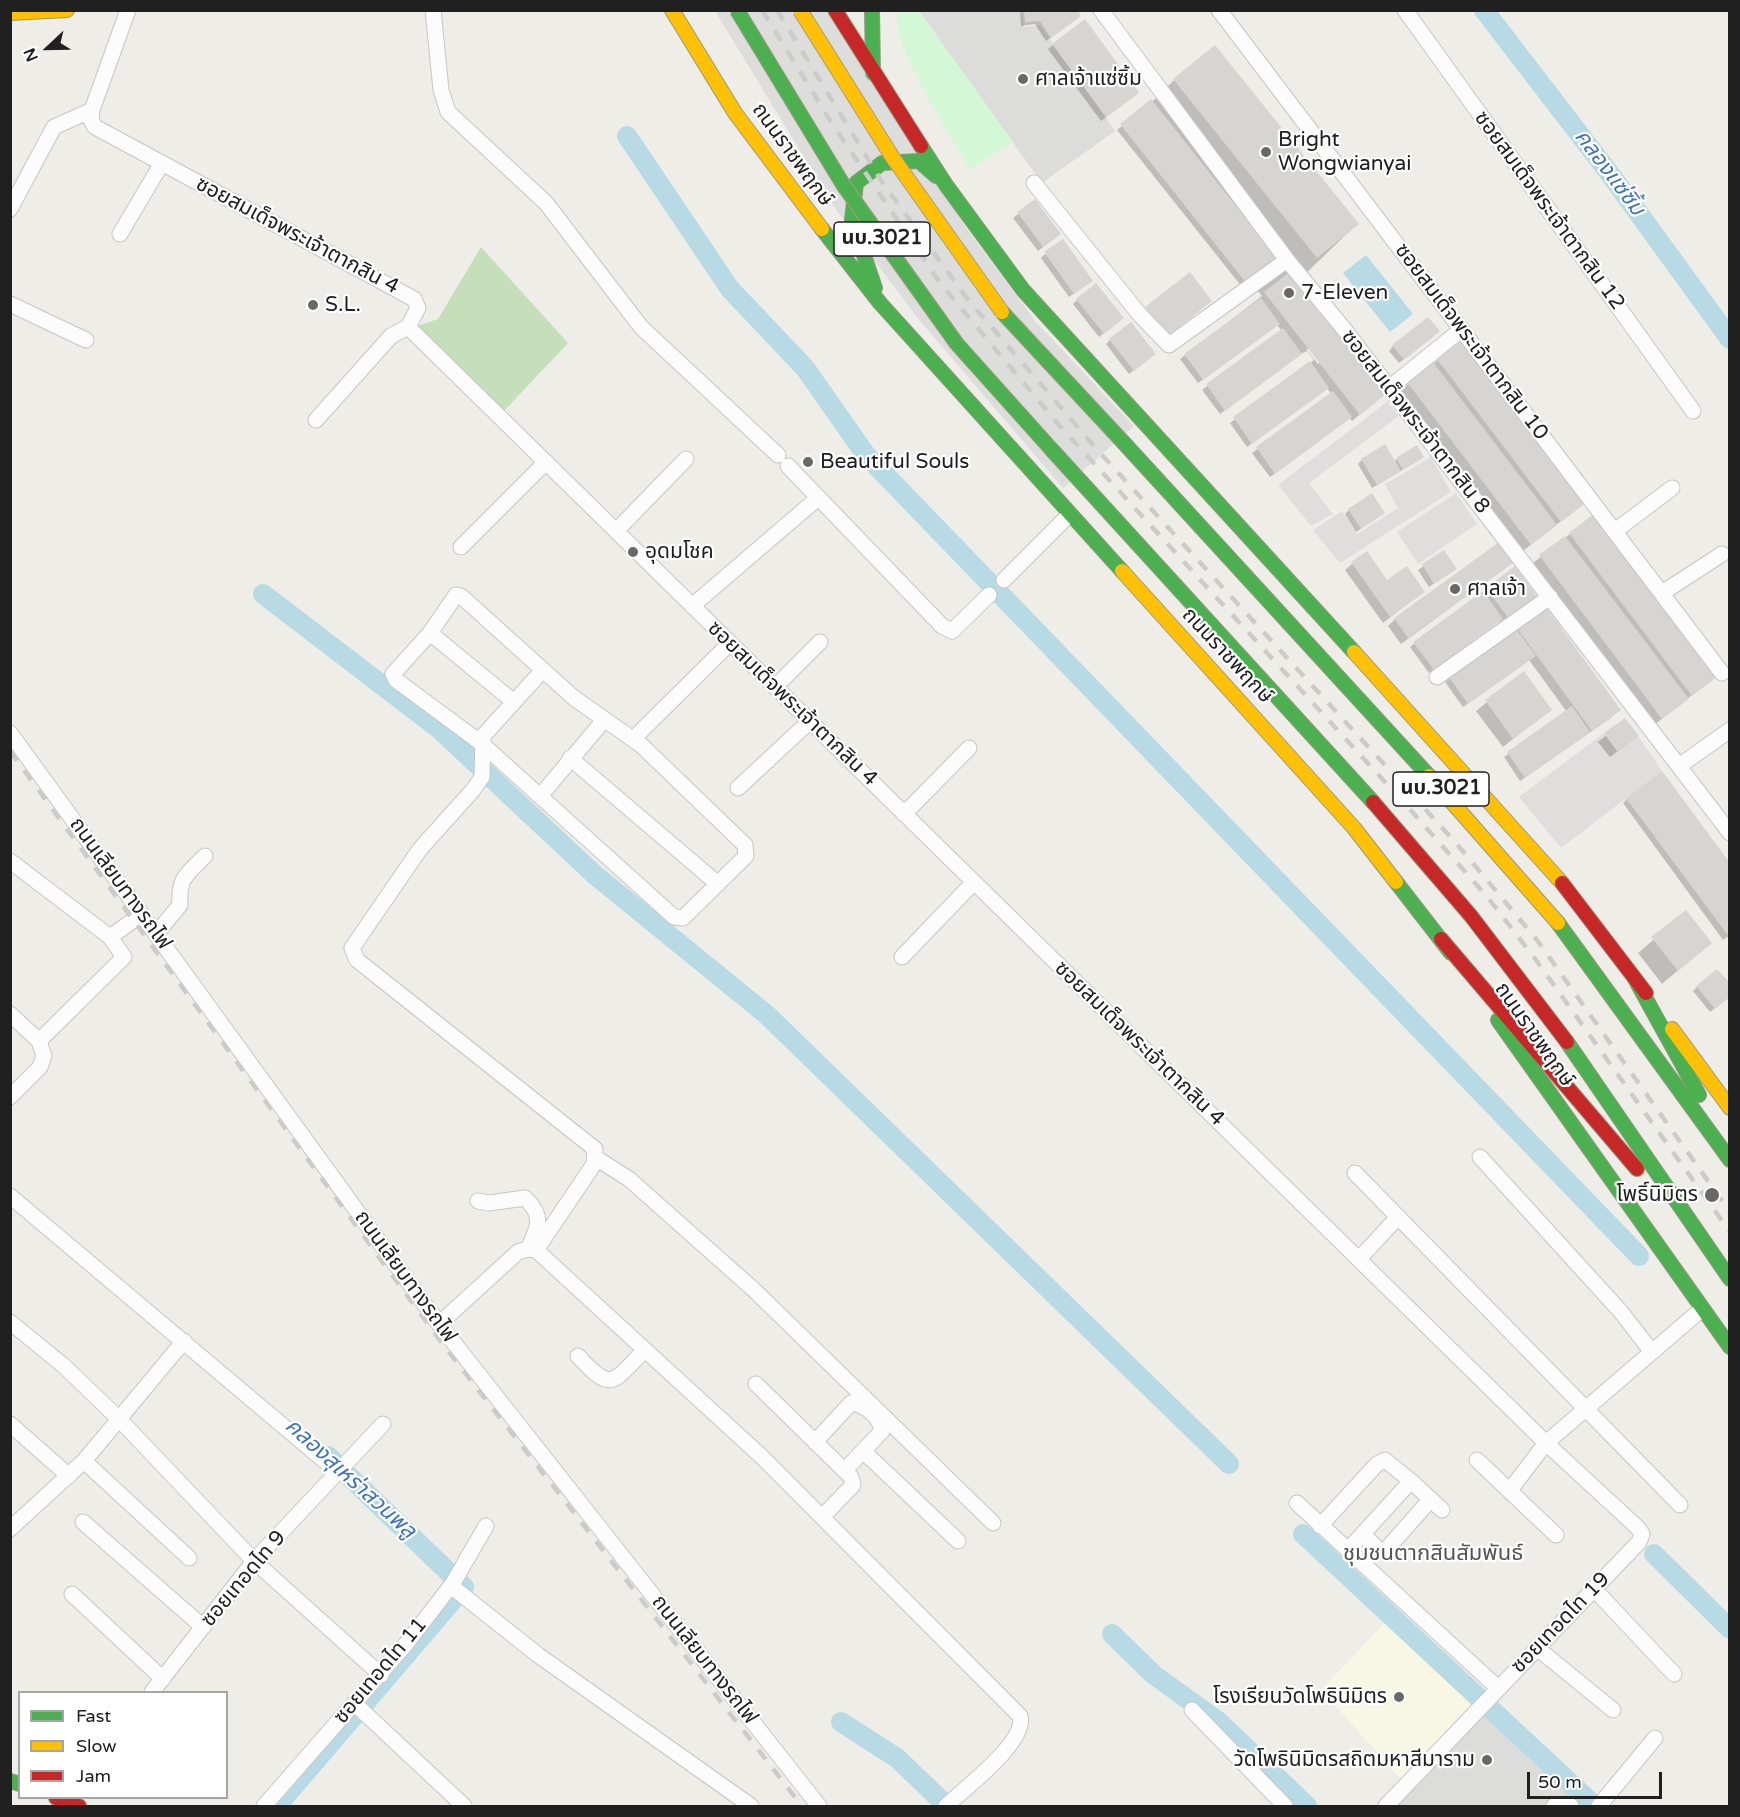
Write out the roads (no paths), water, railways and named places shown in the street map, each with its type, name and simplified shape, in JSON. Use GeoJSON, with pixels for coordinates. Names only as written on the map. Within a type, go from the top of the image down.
{"type":"FeatureCollection","features":[{"type":"Feature","properties":{"kind":"main road"},"geometry":{"type":"LineString","coordinates":[[10,13],[67,10]]}},
{"type":"Feature","properties":{"kind":"main road","name":"ถนนราชพฤกษ์"},"geometry":{"type":"LineString","coordinates":[[672,10],[735,114],[770,163],[880,303],[1354,828],[1441,939],[1655,1238],[1730,1347]]}},
{"type":"Feature","properties":{"kind":"main road","name":"ถนนราชพฤกษ์"},"geometry":{"type":"LineString","coordinates":[[737,10],[844,186],[957,344],[1362,789],[1471,916],[1551,1019],[1726,1274]]}},
{"type":"Feature","properties":{"kind":"main road","name":"นบ.3021"},"geometry":{"type":"LineString","coordinates":[[800,10],[893,158],[998,309],[1477,828],[1566,932],[1730,1160]]}},
{"type":"Feature","properties":{"kind":"main road","name":"นบ.3021"},"geometry":{"type":"LineString","coordinates":[[835,10],[946,185],[1023,291],[1534,849],[1590,916],[1730,1108]]}},
{"type":"Feature","properties":{"kind":"main road"},"geometry":{"type":"LineString","coordinates":[[872,10],[873,73]]}},
{"type":"Feature","properties":{"kind":"main road"},"geometry":{"type":"LineString","coordinates":[[880,303],[852,220],[856,183],[882,163],[919,161],[946,185]]}},
{"type":"Feature","properties":{"kind":"main road"},"geometry":{"type":"LineString","coordinates":[[1441,939],[1726,1274]]}},
{"type":"Feature","properties":{"kind":"main road"},"geometry":{"type":"LineString","coordinates":[[1635,979],[1730,1152]]}},
{"type":"Feature","properties":{"kind":"street"},"geometry":{"type":"LineString","coordinates":[[11,205],[54,128],[92,110],[128,10]]}},
{"type":"Feature","properties":{"kind":"street"},"geometry":{"type":"LineString","coordinates":[[433,10],[441,90],[448,112],[546,203],[641,327],[783,460],[942,626],[952,631],[989,595]]}},
{"type":"Feature","properties":{"kind":"street","name":"ซอยสมเด็จพระเจ้าตากสิน 8"},"geometry":{"type":"LineString","coordinates":[[1101,10],[1287,260],[1389,388],[1729,831]]}},
{"type":"Feature","properties":{"kind":"street","name":"ซอยสมเด็จพระเจ้าตากสิน 10"},"geometry":{"type":"LineString","coordinates":[[1219,10],[1722,673]]}},
{"type":"Feature","properties":{"kind":"street","name":"ซอยสมเด็จพระเจ้าตากสิน 12"},"geometry":{"type":"LineString","coordinates":[[1405,10],[1693,411]]}},
{"type":"Feature","properties":{"kind":"street","name":"ซอยสมเด็จพระเจ้าตากสิน 4"},"geometry":{"type":"LineString","coordinates":[[92,110],[91,120],[95,127],[414,299],[418,308],[408,327],[1546,1443]]}},
{"type":"Feature","properties":{"kind":"street"},"geometry":{"type":"LineString","coordinates":[[120,234],[162,163]]}},
{"type":"Feature","properties":{"kind":"street"},"geometry":{"type":"LineString","coordinates":[[1034,183],[1140,315],[1169,345],[1287,260]]}},
{"type":"Feature","properties":{"kind":"street"},"geometry":{"type":"LineString","coordinates":[[10,304],[86,340]]}},
{"type":"Feature","properties":{"kind":"street"},"geometry":{"type":"LineString","coordinates":[[316,420],[390,336],[408,327]]}},
{"type":"Feature","properties":{"kind":"street"},"geometry":{"type":"LineString","coordinates":[[1389,388],[1462,329]]}},
{"type":"Feature","properties":{"kind":"street"},"geometry":{"type":"LineString","coordinates":[[616,531],[686,459]]}},
{"type":"Feature","properties":{"kind":"street"},"geometry":{"type":"LineString","coordinates":[[461,547],[546,462]]}},
{"type":"Feature","properties":{"kind":"street"},"geometry":{"type":"LineString","coordinates":[[1615,531],[1672,488]]}},
{"type":"Feature","properties":{"kind":"street"},"geometry":{"type":"LineString","coordinates":[[692,606],[818,498]]}},
{"type":"Feature","properties":{"kind":"street"},"geometry":{"type":"LineString","coordinates":[[1004,580],[1070,514]]}},
{"type":"Feature","properties":{"kind":"street"},"geometry":{"type":"LineString","coordinates":[[1662,593],[1722,554]]}},
{"type":"Feature","properties":{"kind":"street"},"geometry":{"type":"LineString","coordinates":[[461,596],[543,670],[574,698],[633,739],[744,845],[746,856],[683,918],[674,917],[481,743],[400,683],[393,674],[430,633],[452,598],[461,596]]}},
{"type":"Feature","properties":{"kind":"street"},"geometry":{"type":"LineString","coordinates":[[1437,677],[1550,597]]}},
{"type":"Feature","properties":{"kind":"street"},"geometry":{"type":"LineString","coordinates":[[430,633],[514,702]]}},
{"type":"Feature","properties":{"kind":"street"},"geometry":{"type":"LineString","coordinates":[[775,687],[820,642]]}},
{"type":"Feature","properties":{"kind":"street"},"geometry":{"type":"LineString","coordinates":[[633,739],[730,643]]}},
{"type":"Feature","properties":{"kind":"street"},"geometry":{"type":"LineString","coordinates":[[439,1324],[518,1252],[532,1250],[594,1164],[595,1149],[357,960],[352,948],[420,849],[473,790],[482,770],[483,735],[543,670]]}},
{"type":"Feature","properties":{"kind":"street"},"geometry":{"type":"LineString","coordinates":[[541,795],[604,720]]}},
{"type":"Feature","properties":{"kind":"street"},"geometry":{"type":"LineString","coordinates":[[738,788],[810,721]]}},
{"type":"Feature","properties":{"kind":"street"},"geometry":{"type":"LineString","coordinates":[[1679,766],[1730,730]]}},
{"type":"Feature","properties":{"kind":"street","name":"ถนนเลียบทางรถไฟ"},"geometry":{"type":"LineString","coordinates":[[10,733],[439,1324],[819,1806]]}},
{"type":"Feature","properties":{"kind":"street"},"geometry":{"type":"LineString","coordinates":[[904,814],[969,748]]}},
{"type":"Feature","properties":{"kind":"street"},"geometry":{"type":"LineString","coordinates":[[570,758],[718,884]]}},
{"type":"Feature","properties":{"kind":"street"},"geometry":{"type":"LineString","coordinates":[[156,934],[180,905],[178,890],[182,879],[205,856]]}},
{"type":"Feature","properties":{"kind":"street"},"geometry":{"type":"LineString","coordinates":[[10,861],[110,937],[124,957],[39,1041]]}},
{"type":"Feature","properties":{"kind":"street"},"geometry":{"type":"LineString","coordinates":[[902,957],[974,882]]}},
{"type":"Feature","properties":{"kind":"street"},"geometry":{"type":"LineString","coordinates":[[110,937],[141,914]]}},
{"type":"Feature","properties":{"kind":"street"},"geometry":{"type":"LineString","coordinates":[[10,1014],[39,1041],[44,1056],[40,1067],[10,1097]]}},
{"type":"Feature","properties":{"kind":"street"},"geometry":{"type":"LineString","coordinates":[[596,1158],[629,1179],[753,1288],[993,1523]]}},
{"type":"Feature","properties":{"kind":"street"},"geometry":{"type":"LineString","coordinates":[[1480,1158],[1621,1312],[1652,1352]]}},
{"type":"Feature","properties":{"kind":"street"},"geometry":{"type":"LineString","coordinates":[[1355,1173],[1584,1410],[1680,1505]]}},
{"type":"Feature","properties":{"kind":"street"},"geometry":{"type":"LineString","coordinates":[[10,1196],[342,1470]]}},
{"type":"Feature","properties":{"kind":"street"},"geometry":{"type":"LineString","coordinates":[[478,1201],[489,1203],[525,1198],[536,1208],[539,1224],[532,1250]]}},
{"type":"Feature","properties":{"kind":"street"},"geometry":{"type":"LineString","coordinates":[[1359,1259],[1397,1218]]}},
{"type":"Feature","properties":{"kind":"street"},"geometry":{"type":"LineString","coordinates":[[532,1250],[762,1457],[1020,1716],[1021,1729],[1013,1743],[951,1802]]}},
{"type":"Feature","properties":{"kind":"street"},"geometry":{"type":"LineString","coordinates":[[1510,1490],[1546,1443],[1702,1309]]}},
{"type":"Feature","properties":{"kind":"street"},"geometry":{"type":"LineString","coordinates":[[10,1322],[64,1366],[119,1419],[254,1561],[381,1675]]}},
{"type":"Feature","properties":{"kind":"street"},"geometry":{"type":"LineString","coordinates":[[14,1519],[69,1476],[84,1461],[184,1341]]}},
{"type":"Feature","properties":{"kind":"street"},"geometry":{"type":"LineString","coordinates":[[578,1356],[599,1378],[606,1381],[616,1378],[645,1350]]}},
{"type":"Feature","properties":{"kind":"street"},"geometry":{"type":"LineString","coordinates":[[756,1384],[845,1470],[853,1485],[822,1517]]}},
{"type":"Feature","properties":{"kind":"street"},"geometry":{"type":"LineString","coordinates":[[815,1442],[850,1403],[859,1404],[874,1415],[882,1431],[845,1470]]}},
{"type":"Feature","properties":{"kind":"street"},"geometry":{"type":"LineString","coordinates":[[10,1424],[69,1476]]}},
{"type":"Feature","properties":{"kind":"street","name":"ซอยเทอดไท 9"},"geometry":{"type":"LineString","coordinates":[[153,1691],[254,1561],[383,1424]]}},
{"type":"Feature","properties":{"kind":"street","name":"ซอยเทอดไท 19"},"geometry":{"type":"LineString","coordinates":[[1386,1806],[1640,1542],[1642,1534],[1546,1443]]}},
{"type":"Feature","properties":{"kind":"street"},"geometry":{"type":"LineString","coordinates":[[863,1451],[958,1540]]}},
{"type":"Feature","properties":{"kind":"street"},"geometry":{"type":"LineString","coordinates":[[1320,1526],[1377,1464],[1385,1460],[1436,1504],[1385,1551],[1378,1549],[1363,1535]]}},
{"type":"Feature","properties":{"kind":"street"},"geometry":{"type":"LineString","coordinates":[[1477,1460],[1556,1535]]}},
{"type":"Feature","properties":{"kind":"street"},"geometry":{"type":"LineString","coordinates":[[84,1461],[189,1558]]}},
{"type":"Feature","properties":{"kind":"street"},"geometry":{"type":"LineString","coordinates":[[1348,1550],[1411,1481]]}},
{"type":"Feature","properties":{"kind":"street"},"geometry":{"type":"LineString","coordinates":[[1298,1503],[1495,1691]]}},
{"type":"Feature","properties":{"kind":"street"},"geometry":{"type":"LineString","coordinates":[[83,1522],[203,1627]]}},
{"type":"Feature","properties":{"kind":"street","name":"ซอยเทอดไท 11"},"geometry":{"type":"LineString","coordinates":[[264,1806],[381,1675],[454,1581],[486,1526]]}},
{"type":"Feature","properties":{"kind":"street"},"geometry":{"type":"LineString","coordinates":[[454,1581],[538,1655],[751,1806]]}},
{"type":"Feature","properties":{"kind":"street"},"geometry":{"type":"LineString","coordinates":[[1594,1589],[1674,1674]]}},
{"type":"Feature","properties":{"kind":"street"},"geometry":{"type":"LineString","coordinates":[[72,1594],[163,1679]]}},
{"type":"Feature","properties":{"kind":"street"},"geometry":{"type":"LineString","coordinates":[[1536,1648],[1613,1710]]}},
{"type":"Feature","properties":{"kind":"street"},"geometry":{"type":"LineString","coordinates":[[355,1704],[464,1806]]}},
{"type":"Feature","properties":{"kind":"street"},"geometry":{"type":"LineString","coordinates":[[1192,1710],[1285,1806]]}},
{"type":"Feature","properties":{"kind":"street"},"geometry":{"type":"LineString","coordinates":[[1599,1806],[1655,1738]]}},
{"type":"Feature","properties":{"kind":"street"},"geometry":{"type":"LineString","coordinates":[[1554,1806],[1566,1804],[1570,1806]]}},
{"type":"Feature","properties":{"kind":"water"},"geometry":{"type":"Polygon","coordinates":[[[1366,255],[1413,314],[1390,332],[1343,273],[1366,255]]]}},
{"type":"Feature","properties":{"kind":"waterway","name":"คลองแซ่ซิ้ม"},"geometry":{"type":"LineString","coordinates":[[1484,10],[1610,174],[1730,339]]}},
{"type":"Feature","properties":{"kind":"waterway"},"geometry":{"type":"LineString","coordinates":[[627,136],[730,289],[805,368],[866,455],[1639,1256]]}},
{"type":"Feature","properties":{"kind":"waterway"},"geometry":{"type":"LineString","coordinates":[[263,594],[438,728],[595,875],[767,1015],[1229,1464]]}},
{"type":"Feature","properties":{"kind":"waterway","name":"คลองสุเหร่าสวนพลู"},"geometry":{"type":"LineString","coordinates":[[277,1806],[464,1587],[328,1456]]}},
{"type":"Feature","properties":{"kind":"waterway"},"geometry":{"type":"LineString","coordinates":[[1303,1534],[1595,1806]]}},
{"type":"Feature","properties":{"kind":"waterway"},"geometry":{"type":"LineString","coordinates":[[1654,1554],[1730,1629]]}},
{"type":"Feature","properties":{"kind":"waterway"},"geometry":{"type":"LineString","coordinates":[[1112,1634],[1154,1675],[1218,1721],[1307,1806]]}},
{"type":"Feature","properties":{"kind":"waterway"},"geometry":{"type":"LineString","coordinates":[[841,1722],[897,1758],[947,1806]]}},
{"type":"Feature","properties":{"kind":"railway"},"geometry":{"type":"LineString","coordinates":[[762,10],[831,122],[940,283],[1058,424],[1489,899],[1536,960],[1730,1232]]}},
{"type":"Feature","properties":{"kind":"railway"},"geometry":{"type":"LineString","coordinates":[[777,10],[882,182],[969,301],[1101,454],[1456,843],[1537,940],[1730,1212]]}},
{"type":"Feature","properties":{"kind":"railway"},"geometry":{"type":"LineString","coordinates":[[10,751],[441,1342],[802,1806]]}},
{"type":"Feature","properties":{"kind":"place","name":"ศาลเจ้าแซ่ซิ้ม"},"geometry":{"type":"Point","coordinates":[1023,79]}},
{"type":"Feature","properties":{"kind":"place","name":"Bright Wongwianyai"},"geometry":{"type":"Point","coordinates":[1266,152]}},
{"type":"Feature","properties":{"kind":"place","name":"7-Eleven"},"geometry":{"type":"Point","coordinates":[1289,293]}},
{"type":"Feature","properties":{"kind":"place","name":"S.L."},"geometry":{"type":"Point","coordinates":[313,305]}},
{"type":"Feature","properties":{"kind":"place","name":"Beautiful Souls"},"geometry":{"type":"Point","coordinates":[808,462]}},
{"type":"Feature","properties":{"kind":"place","name":"อุดมโชค"},"geometry":{"type":"Point","coordinates":[633,552]}},
{"type":"Feature","properties":{"kind":"place","name":"ศาลเจ้า"},"geometry":{"type":"Point","coordinates":[1455,589]}},
{"type":"Feature","properties":{"kind":"place","name":"โพธิ์นิมิตร"},"geometry":{"type":"Point","coordinates":[1712,1195]}},
{"type":"Feature","properties":{"kind":"place","name":"โรงเรียนวัดโพธินิมิตร"},"geometry":{"type":"Point","coordinates":[1399,1697]}},
{"type":"Feature","properties":{"kind":"place","name":"วัดโพธินิมิตรสถิตมหาสีมาราม"},"geometry":{"type":"Point","coordinates":[1487,1760]}},
{"type":"Feature","properties":{"kind":"district","name":"ชุมชนตากสินสัมพันธ์"},"geometry":{"type":"Point","coordinates":[1433,1554]}}]}
